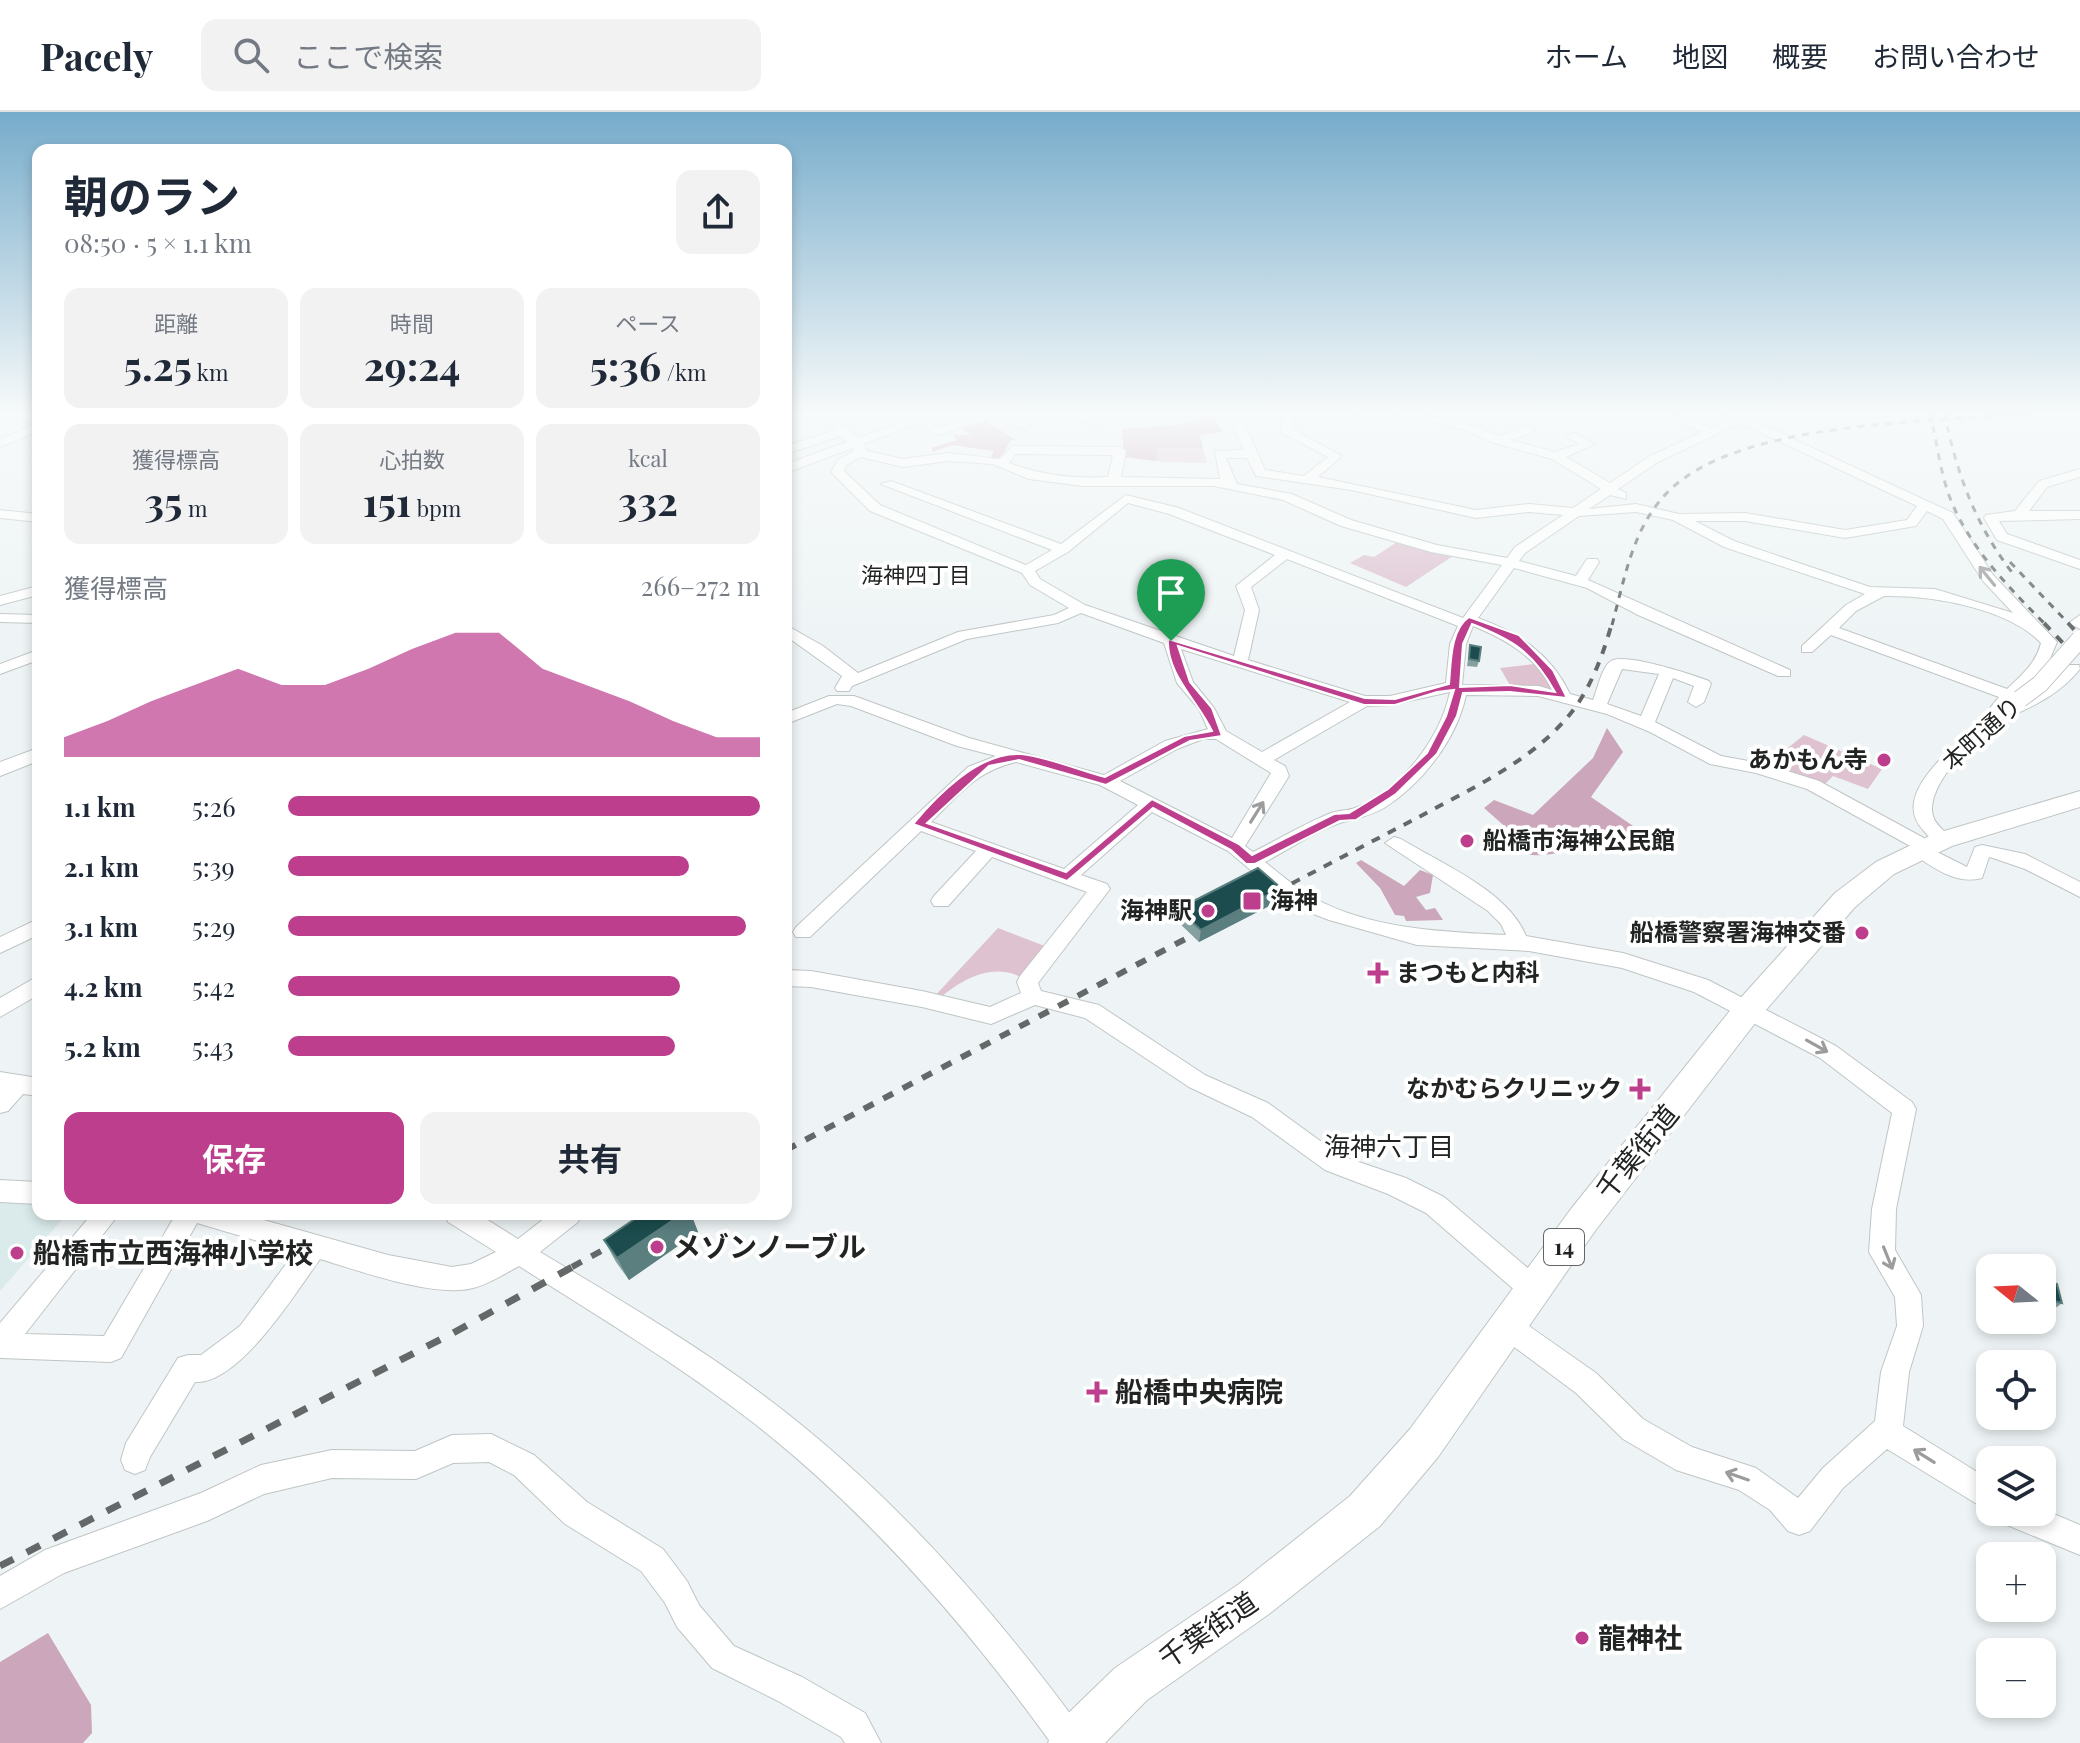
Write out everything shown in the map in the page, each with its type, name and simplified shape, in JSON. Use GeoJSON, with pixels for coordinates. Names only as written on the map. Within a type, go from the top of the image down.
{"type":"FeatureCollection","features":[{"type":"Feature","properties":{"kind":"highway","name":"千葉街道"},"geometry":{"type":"LineString","coordinates":[[1071,1743],[1131,1684],[1279,1581],[1365,1511],[1424,1443],[1583,1220],[1748,1010],[1845,900],[1885,868],[1930,846],[2080,799]]}},
{"type":"Feature","properties":{"kind":"main road"},"geometry":{"type":"LineString","coordinates":[[0,769],[32,756]]}},
{"type":"Feature","properties":{"kind":"street"},"geometry":{"type":"LineString","coordinates":[[853,488],[866,502],[914,526],[958,540],[1027,570],[1035,582],[1080,608],[1165,636],[1171,641],[1364,701],[1395,702],[1436,689],[1457,688],[1510,688],[1563,696],[1646,724],[1716,760],[1759,768],[1813,785],[1930,846],[1959,872],[1975,873],[1982,851],[1987,850],[2032,865],[2080,890]]}},
{"type":"Feature","properties":{"kind":"street"},"geometry":{"type":"LineString","coordinates":[[898,488],[1063,549]]}},
{"type":"Feature","properties":{"kind":"street"},"geometry":{"type":"LineString","coordinates":[[1243,488],[1287,497],[1346,523],[1436,549],[1509,562],[1592,585],[1656,619],[1784,673]]}},
{"type":"Feature","properties":{"kind":"street"},"geometry":{"type":"LineString","coordinates":[[1352,488],[1476,514],[1529,508],[1572,512],[1636,508],[1677,517],[1745,517],[1845,534],[1911,523],[1923,507]]}},
{"type":"Feature","properties":{"kind":"street"},"geometry":{"type":"LineString","coordinates":[[1829,629],[2014,697],[2048,655],[2049,642],[1988,578],[1948,516],[1884,488]]}},
{"type":"Feature","properties":{"kind":"street"},"geometry":{"type":"LineString","coordinates":[[2019,515],[2040,488]]}},
{"type":"Feature","properties":{"kind":"street"},"geometry":{"type":"LineString","coordinates":[[1251,861],[1338,817],[1352,817],[1392,792],[1431,754],[1452,716],[1457,688],[1458,644],[1468,622],[1509,562],[1535,538],[1612,489],[1636,508]]}},
{"type":"Feature","properties":{"kind":"street"},"geometry":{"type":"LineString","coordinates":[[1027,570],[1063,549],[1126,499],[1174,511],[1515,637],[1549,672],[1563,696]]}},
{"type":"Feature","properties":{"kind":"street"},"geometry":{"type":"LineString","coordinates":[[0,514],[32,517]]}},
{"type":"Feature","properties":{"kind":"street"},"geometry":{"type":"LineString","coordinates":[[2080,515],[1991,518],[2002,537],[2080,565]]}},
{"type":"Feature","properties":{"kind":"street"},"geometry":{"type":"LineString","coordinates":[[1677,517],[1752,552],[1879,593],[1914,590],[1935,593],[2032,625]]}},
{"type":"Feature","properties":{"kind":"street"},"geometry":{"type":"LineString","coordinates":[[1240,662],[1252,610],[1243,586],[1285,554]]}},
{"type":"Feature","properties":{"kind":"street"},"geometry":{"type":"LineString","coordinates":[[1580,582],[1592,562]]}},
{"type":"Feature","properties":{"kind":"street"},"geometry":{"type":"LineString","coordinates":[[0,601],[32,592]]}},
{"type":"Feature","properties":{"kind":"street"},"geometry":{"type":"LineString","coordinates":[[1807,649],[1851,608],[1879,593]]}},
{"type":"Feature","properties":{"kind":"street"},"geometry":{"type":"LineString","coordinates":[[792,716],[846,694],[963,635],[1058,619],[1080,608]]}},
{"type":"Feature","properties":{"kind":"street"},"geometry":{"type":"LineString","coordinates":[[0,618],[32,619]]}},
{"type":"Feature","properties":{"kind":"street"},"geometry":{"type":"LineString","coordinates":[[792,634],[840,664],[851,675],[846,694]]}},
{"type":"Feature","properties":{"kind":"street","name":"本町通り"},"geometry":{"type":"LineString","coordinates":[[1930,846],[1924,821],[1924,800],[1943,766],[2014,697],[2049,675],[2080,639]]}},
{"type":"Feature","properties":{"kind":"street"},"geometry":{"type":"LineString","coordinates":[[1171,641],[1185,683],[1206,708],[1219,734]]}},
{"type":"Feature","properties":{"kind":"street"},"geometry":{"type":"LineString","coordinates":[[0,669],[32,657]]}},
{"type":"Feature","properties":{"kind":"street"},"geometry":{"type":"LineString","coordinates":[[1598,707],[1616,664],[1650,666],[1703,684],[1696,702]]}},
{"type":"Feature","properties":{"kind":"street"},"geometry":{"type":"LineString","coordinates":[[1991,721],[2022,710],[2055,688],[2073,668]]}},
{"type":"Feature","properties":{"kind":"street"},"geometry":{"type":"LineString","coordinates":[[1646,724],[1668,671]]}},
{"type":"Feature","properties":{"kind":"street"},"geometry":{"type":"LineString","coordinates":[[846,694],[935,733],[1106,781],[1235,847],[1310,905],[1374,928],[1439,940],[1519,943],[1623,961],[1674,975],[1828,1052],[1904,1109],[1884,1209],[1882,1252],[1908,1295],[1910,1326],[1895,1372],[1892,1418],[1885,1431],[1833,1478],[1799,1520],[1780,1500],[1746,1478],[1686,1460],[1633,1429],[1586,1383],[1507,1326]]}},
{"type":"Feature","properties":{"kind":"street"},"geometry":{"type":"LineString","coordinates":[[1264,758],[1364,701]]}},
{"type":"Feature","properties":{"kind":"street"},"geometry":{"type":"LineString","coordinates":[[1106,781],[1179,742],[1201,734],[1219,734],[1264,758],[1279,770],[1280,776],[1235,847]]}},
{"type":"Feature","properties":{"kind":"street"},"geometry":{"type":"LineString","coordinates":[[803,932],[974,771],[986,764],[1019,757]]}},
{"type":"Feature","properties":{"kind":"street"},"geometry":{"type":"LineString","coordinates":[[1067,877],[1152,802]]}},
{"type":"Feature","properties":{"kind":"street"},"geometry":{"type":"LineString","coordinates":[[919,824],[1101,892],[1027,982],[1033,997]]}},
{"type":"Feature","properties":{"kind":"street"},"geometry":{"type":"LineString","coordinates":[[1394,843],[1495,906],[1510,921],[1519,943]]}},
{"type":"Feature","properties":{"kind":"street"},"geometry":{"type":"LineString","coordinates":[[941,901],[989,849]]}},
{"type":"Feature","properties":{"kind":"street"},"geometry":{"type":"LineString","coordinates":[[0,946],[32,929]]}},
{"type":"Feature","properties":{"kind":"street"},"geometry":{"type":"LineString","coordinates":[[792,978],[880,992],[991,1016],[1033,997],[1091,1011],[1197,1081],[1260,1110],[1333,1163],[1397,1186],[1435,1205],[1534,1290]]}},
{"type":"Feature","properties":{"kind":"street"},"geometry":{"type":"LineString","coordinates":[[0,1009],[32,988]]}},
{"type":"Feature","properties":{"kind":"street"},"geometry":{"type":"LineString","coordinates":[[0,1104],[19,1084]]}},
{"type":"Feature","properties":{"kind":"street"},"geometry":{"type":"LineString","coordinates":[[0,1191],[32,1193]]}},
{"type":"Feature","properties":{"kind":"street"},"geometry":{"type":"LineString","coordinates":[[102,1220],[5,1338],[5,1347],[111,1349],[186,1220]]}},
{"type":"Feature","properties":{"kind":"street"},"geometry":{"type":"LineString","coordinates":[[224,1220],[388,1267],[452,1279],[474,1276],[518,1254],[562,1220]]}},
{"type":"Feature","properties":{"kind":"street"},"geometry":{"type":"LineString","coordinates":[[466,1220],[714,1377],[810,1453],[870,1507],[971,1611],[1071,1743]]}},
{"type":"Feature","properties":{"kind":"street"},"geometry":{"type":"LineString","coordinates":[[135,1460],[136,1453],[188,1368],[205,1369],[249,1335],[315,1246]]}},
{"type":"Feature","properties":{"kind":"street"},"geometry":{"type":"LineString","coordinates":[[1885,1431],[1976,1488]]}},
{"type":"Feature","properties":{"kind":"street"},"geometry":{"type":"LineString","coordinates":[[0,1593],[56,1561],[207,1506],[261,1480],[332,1464],[416,1465],[452,1449],[491,1448],[524,1465],[576,1513],[652,1560],[676,1592],[688,1616],[723,1657],[790,1689],[853,1725],[864,1743]]}},
{"type":"Feature","properties":{"kind":"street"},"geometry":{"type":"LineString","coordinates":[[2046,1526],[2080,1540]]}},
{"type":"Feature","properties":{"kind":"shaded area"},"geometry":{"type":"Polygon","coordinates":[[[1400,540],[1453,556],[1406,587],[1350,563],[1364,555],[1374,557],[1400,540]]]}},
{"type":"Feature","properties":{"kind":"shaded area"},"geometry":{"type":"Polygon","coordinates":[[[1534,664],[1559,692],[1511,687],[1500,668],[1534,664]]]}},
{"type":"Feature","properties":{"kind":"shaded area"},"geometry":{"type":"Polygon","coordinates":[[[1607,728],[1623,752],[1591,797],[1636,828],[1638,843],[1625,851],[1584,841],[1550,854],[1512,852],[1519,839],[1484,808],[1494,800],[1533,815],[1593,758],[1607,728]]]}},
{"type":"Feature","properties":{"kind":"shaded area"},"geometry":{"type":"Polygon","coordinates":[[[1804,735],[1882,769],[1868,789],[1833,776],[1822,787],[1764,767],[1804,735]]]}},
{"type":"Feature","properties":{"kind":"shaded area"},"geometry":{"type":"Polygon","coordinates":[[[1361,860],[1404,886],[1420,870],[1433,875],[1430,893],[1416,897],[1426,910],[1435,908],[1443,920],[1406,921],[1404,916],[1395,915],[1380,888],[1356,863],[1361,860]]]}},
{"type":"Feature","properties":{"kind":"shaded area"},"geometry":{"type":"Polygon","coordinates":[[[998,928],[1050,948],[1024,979],[1013,974],[990,972],[968,979],[938,1000],[932,999],[998,928]]]}},
{"type":"Feature","properties":{"kind":"shaded area","name":"船橋市立西海神小学校"},"geometry":{"type":"Polygon","coordinates":[[[0,1201],[32,1202],[32,1220],[62,1220],[0,1291],[0,1201]]]}},
{"type":"Feature","properties":{"kind":"shaded area"},"geometry":{"type":"Polygon","coordinates":[[[48,1633],[91,1705],[92,1733],[83,1743],[0,1743],[0,1662],[48,1633]]]}},
{"type":"Feature","properties":{"kind":"building"},"geometry":{"type":"Polygon","coordinates":[[[1470,645],[1481,647],[1479,661],[1469,659],[1470,645]]]}},
{"type":"Feature","properties":{"kind":"building"},"geometry":{"type":"Polygon","coordinates":[[[1258,868],[1281,888],[1201,930],[1178,909],[1258,868]]]}},
{"type":"Feature","properties":{"kind":"building"},"geometry":{"type":"Polygon","coordinates":[[[633,1220],[673,1220],[617,1258],[604,1240],[633,1220]]]}},
{"type":"Feature","properties":{"kind":"building"},"geometry":{"type":"Polygon","coordinates":[[[2056,1284],[2057,1284],[2062,1303],[2056,1302],[2056,1284]]]}},
{"type":"Feature","properties":{"kind":"railway"},"geometry":{"type":"LineString","coordinates":[[1612,625],[1630,557],[1644,525],[1664,496],[1674,488]]}},
{"type":"Feature","properties":{"kind":"railway"},"geometry":{"type":"LineString","coordinates":[[1947,488],[1970,537],[1993,568],[2046,625]]}},
{"type":"Feature","properties":{"kind":"railway"},"geometry":{"type":"LineString","coordinates":[[1966,488],[1988,537],[2014,575]]}},
{"type":"Feature","properties":{"kind":"railway"},"geometry":{"type":"LineString","coordinates":[[2010,562],[2070,625]]}},
{"type":"Feature","properties":{"kind":"railway"},"geometry":{"type":"LineString","coordinates":[[1260,900],[1461,795],[1527,755],[1564,722],[1579,702],[1598,664],[1612,623]]}},
{"type":"Feature","properties":{"kind":"railway"},"geometry":{"type":"LineString","coordinates":[[2044,623],[2080,661]]}},
{"type":"Feature","properties":{"kind":"railway"},"geometry":{"type":"LineString","coordinates":[[2068,623],[2080,636]]}},
{"type":"Feature","properties":{"kind":"railway"},"geometry":{"type":"LineString","coordinates":[[792,1147],[1210,926]]}},
{"type":"Feature","properties":{"kind":"railway"},"geometry":{"type":"LineString","coordinates":[[572,1267],[658,1220]]}},
{"type":"Feature","properties":{"kind":"railway"},"geometry":{"type":"LineString","coordinates":[[0,1566],[453,1333],[576,1265]]}},
{"type":"Feature","properties":{"kind":"place","name":"あかもん寺"},"geometry":{"type":"Point","coordinates":[1884,760]}},
{"type":"Feature","properties":{"kind":"place","name":"船橋市海神公民館"},"geometry":{"type":"Point","coordinates":[1467,841]}},
{"type":"Feature","properties":{"kind":"place","name":"海神"},"geometry":{"type":"Point","coordinates":[1252,901]}},
{"type":"Feature","properties":{"kind":"place","name":"海神駅"},"geometry":{"type":"Point","coordinates":[1208,911]}},
{"type":"Feature","properties":{"kind":"place","name":"船橋警察署海神交番"},"geometry":{"type":"Point","coordinates":[1862,933]}},
{"type":"Feature","properties":{"kind":"place","name":"まつもと内科"},"geometry":{"type":"Point","coordinates":[1378,973]}},
{"type":"Feature","properties":{"kind":"place","name":"なかむらクリニック"},"geometry":{"type":"Point","coordinates":[1640,1089]}},
{"type":"Feature","properties":{"kind":"place","name":"メゾンノーブル"},"geometry":{"type":"Point","coordinates":[657,1247]}},
{"type":"Feature","properties":{"kind":"place","name":"船橋市立西海神小学校"},"geometry":{"type":"Point","coordinates":[17,1253]}},
{"type":"Feature","properties":{"kind":"place","name":"船橋中央病院"},"geometry":{"type":"Point","coordinates":[1097,1392]}},
{"type":"Feature","properties":{"kind":"place","name":"龍神社"},"geometry":{"type":"Point","coordinates":[1582,1638]}},
{"type":"Feature","properties":{"kind":"district","name":"海神四丁目"},"geometry":{"type":"Point","coordinates":[916,575]}},
{"type":"Feature","properties":{"kind":"district","name":"海神六丁目"},"geometry":{"type":"Point","coordinates":[1389,1147]}},
{"type":"Feature","properties":{"kind":"route"},"geometry":{"type":"LineString","coordinates":[[1469,620],[1515,637],[1549,672],[1563,696],[1510,688],[1459,690],[1452,716],[1431,754],[1392,792],[1352,817],[1338,817],[1251,861],[1235,847],[1152,802],[1067,877],[919,824],[974,771],[986,764],[1019,757],[1106,781],[1187,738],[1219,734],[1206,708],[1185,683],[1171,641],[1364,701],[1395,702],[1436,689],[1454,687],[1458,644],[1469,620]]}}]}
